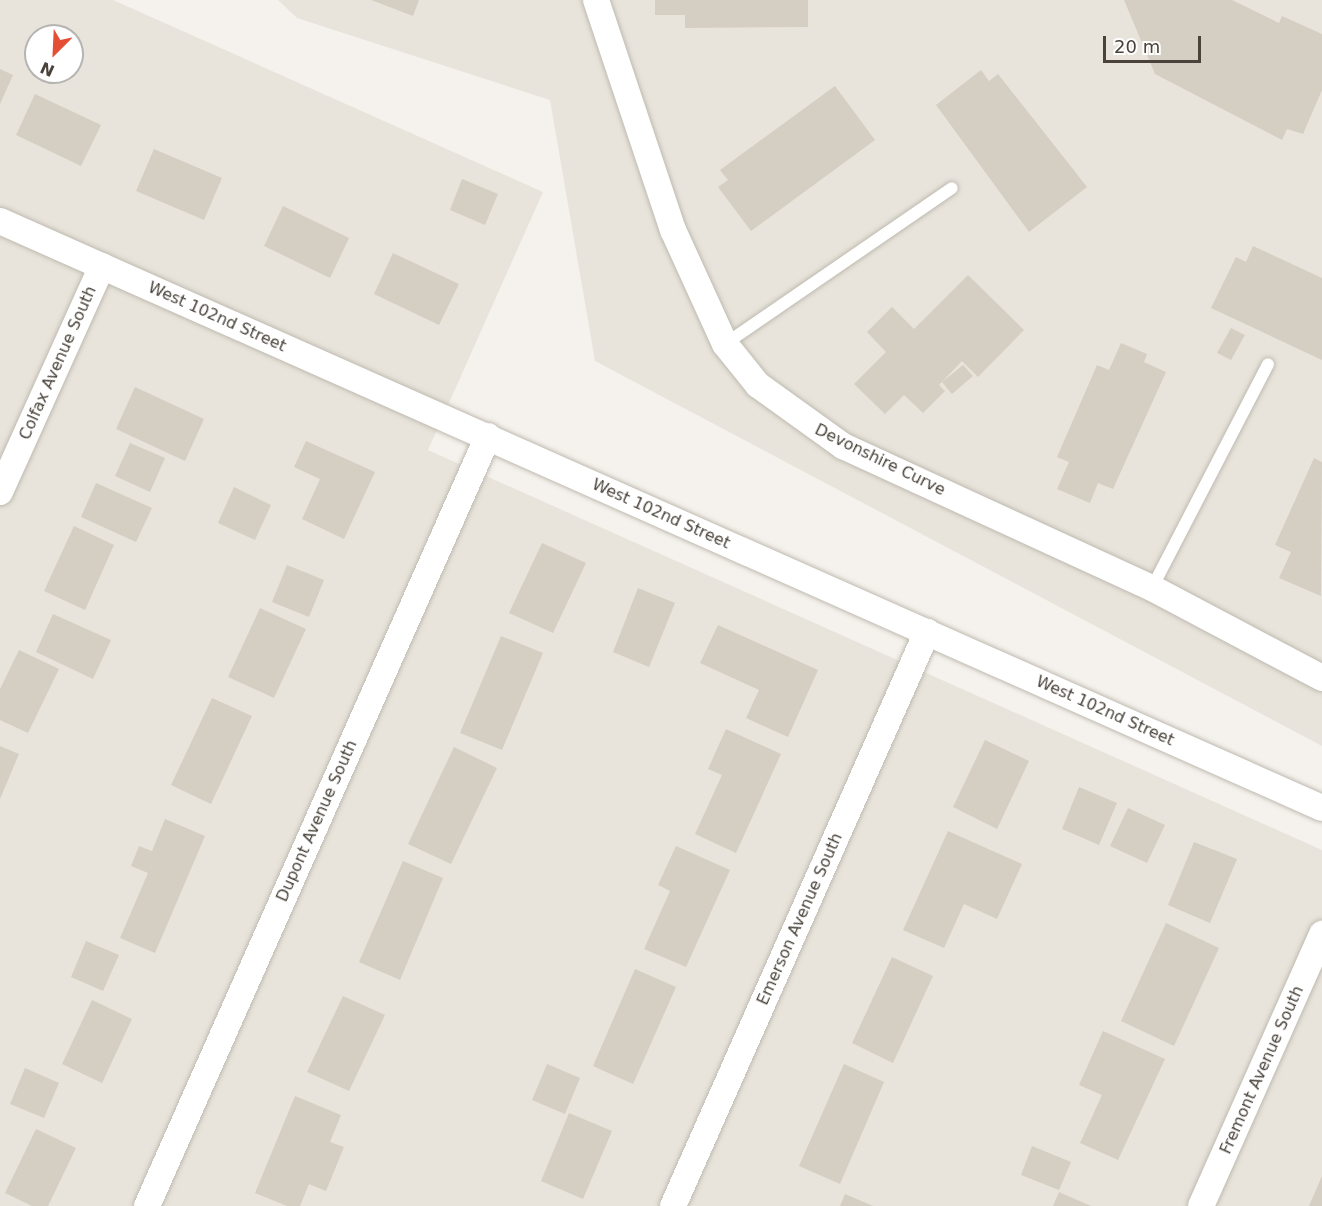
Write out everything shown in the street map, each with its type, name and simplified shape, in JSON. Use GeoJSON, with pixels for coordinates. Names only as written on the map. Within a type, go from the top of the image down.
{"type":"FeatureCollection","features":[{"type":"Feature","properties":{"kind":"street","name":"Devonshire Curve"},"geometry":{"type":"LineString","coordinates":[[596,0],[673,230],[725,344],[758,385],[843,446],[1152,588],[1322,678]]}},
{"type":"Feature","properties":{"kind":"street","name":"West 102nd Street"},"geometry":{"type":"LineString","coordinates":[[0,221],[1322,808]]}},
{"type":"Feature","properties":{"kind":"street","name":"Colfax Avenue South"},"geometry":{"type":"LineString","coordinates":[[0,492],[102,266]]}},
{"type":"Feature","properties":{"kind":"street","name":"Dupont Avenue South"},"geometry":{"type":"LineString","coordinates":[[147,1206],[488,436]]}},
{"type":"Feature","properties":{"kind":"street","name":"Emerson Avenue South"},"geometry":{"type":"LineString","coordinates":[[673,1206],[927,632]]}},
{"type":"Feature","properties":{"kind":"street","name":"Fremont Avenue South"},"geometry":{"type":"LineString","coordinates":[[1202,1206],[1322,934]]}},
{"type":"Feature","properties":{"kind":"lane"},"geometry":{"type":"LineString","coordinates":[[725,344],[952,188]]}},
{"type":"Feature","properties":{"kind":"lane"},"geometry":{"type":"LineString","coordinates":[[1152,588],[1268,364]]}},
{"type":"Feature","properties":{"kind":"shaded area"},"geometry":{"type":"Polygon","coordinates":[[[0,0],[113,0],[543,192],[428,450],[1322,850],[1322,1206],[0,1206],[0,0]]]}},
{"type":"Feature","properties":{"kind":"shaded area"},"geometry":{"type":"Polygon","coordinates":[[[278,0],[1322,0],[1322,746],[595,361],[550,100],[297,18],[278,0]]]}},
{"type":"Feature","properties":{"kind":"building"},"geometry":{"type":"Polygon","coordinates":[[[371,0],[419,0],[413,16],[371,0]]]}},
{"type":"Feature","properties":{"kind":"building"},"geometry":{"type":"Polygon","coordinates":[[[655,0],[808,0],[808,27],[685,28],[685,15],[655,15],[655,0]]]}},
{"type":"Feature","properties":{"kind":"building"},"geometry":{"type":"Polygon","coordinates":[[[1124,0],[1232,0],[1279,23],[1282,16],[1322,34],[1322,90],[1303,134],[1287,129],[1282,140],[1155,74],[1124,0]]]}},
{"type":"Feature","properties":{"kind":"building"},"geometry":{"type":"Polygon","coordinates":[[[0,69],[13,75],[0,104],[0,69]]]}},
{"type":"Feature","properties":{"kind":"building"},"geometry":{"type":"Polygon","coordinates":[[[981,70],[989,81],[998,74],[1087,187],[1029,232],[936,105],[981,70]]]}},
{"type":"Feature","properties":{"kind":"building"},"geometry":{"type":"Polygon","coordinates":[[[835,86],[875,140],[751,231],[718,187],[728,180],[720,170],[835,86]]]}},
{"type":"Feature","properties":{"kind":"building"},"geometry":{"type":"Polygon","coordinates":[[[35,94],[101,125],[81,166],[16,135],[35,94]]]}},
{"type":"Feature","properties":{"kind":"building"},"geometry":{"type":"Polygon","coordinates":[[[154,149],[222,178],[204,220],[136,191],[154,149]]]}},
{"type":"Feature","properties":{"kind":"building"},"geometry":{"type":"Polygon","coordinates":[[[462,179],[498,194],[485,225],[450,210],[462,179]]]}},
{"type":"Feature","properties":{"kind":"building"},"geometry":{"type":"Polygon","coordinates":[[[283,206],[349,238],[330,278],[264,246],[283,206]]]}},
{"type":"Feature","properties":{"kind":"building"},"geometry":{"type":"Polygon","coordinates":[[[1253,246],[1322,278],[1322,360],[1211,308],[1236,257],[1246,262],[1253,246]]]}},
{"type":"Feature","properties":{"kind":"building"},"geometry":{"type":"Polygon","coordinates":[[[393,253],[459,284],[439,325],[374,294],[393,253]]]}},
{"type":"Feature","properties":{"kind":"building"},"geometry":{"type":"Polygon","coordinates":[[[968,275],[1024,330],[978,377],[962,361],[939,385],[945,391],[923,413],[904,395],[885,414],[854,384],[886,352],[867,332],[892,307],[914,329],[968,275]]]}},
{"type":"Feature","properties":{"kind":"building"},"geometry":{"type":"Polygon","coordinates":[[[1231,328],[1245,335],[1231,360],[1217,353],[1231,328]]]}},
{"type":"Feature","properties":{"kind":"building"},"geometry":{"type":"Polygon","coordinates":[[[1121,343],[1147,354],[1144,362],[1166,372],[1113,489],[1098,483],[1090,503],[1057,489],[1069,462],[1057,457],[1097,365],[1109,370],[1121,343]]]}},
{"type":"Feature","properties":{"kind":"building"},"geometry":{"type":"Polygon","coordinates":[[[963,365],[973,376],[952,394],[942,382],[963,365]]]}},
{"type":"Feature","properties":{"kind":"building"},"geometry":{"type":"Polygon","coordinates":[[[135,387],[204,419],[185,461],[116,429],[135,387]]]}},
{"type":"Feature","properties":{"kind":"building"},"geometry":{"type":"Polygon","coordinates":[[[306,441],[375,472],[344,539],[302,519],[320,479],[294,467],[306,441]]]}},
{"type":"Feature","properties":{"kind":"building"},"geometry":{"type":"Polygon","coordinates":[[[130,443],[165,458],[150,492],[115,476],[130,443]]]}},
{"type":"Feature","properties":{"kind":"building"},"geometry":{"type":"Polygon","coordinates":[[[1314,458],[1322,462],[1321,596],[1279,578],[1291,552],[1275,545],[1314,458]]]}},
{"type":"Feature","properties":{"kind":"building"},"geometry":{"type":"Polygon","coordinates":[[[96,483],[152,508],[136,542],[81,517],[96,483]]]}},
{"type":"Feature","properties":{"kind":"building"},"geometry":{"type":"Polygon","coordinates":[[[234,487],[271,505],[255,540],[218,523],[234,487]]]}},
{"type":"Feature","properties":{"kind":"building"},"geometry":{"type":"Polygon","coordinates":[[[74,526],[114,545],[85,610],[44,591],[74,526]]]}},
{"type":"Feature","properties":{"kind":"building"},"geometry":{"type":"Polygon","coordinates":[[[542,543],[586,563],[553,633],[509,613],[542,543]]]}},
{"type":"Feature","properties":{"kind":"building"},"geometry":{"type":"Polygon","coordinates":[[[287,565],[324,580],[309,617],[272,602],[287,565]]]}},
{"type":"Feature","properties":{"kind":"building"},"geometry":{"type":"Polygon","coordinates":[[[638,588],[675,603],[649,667],[613,652],[638,588]]]}},
{"type":"Feature","properties":{"kind":"building"},"geometry":{"type":"Polygon","coordinates":[[[260,608],[306,629],[274,698],[228,677],[260,608]]]}},
{"type":"Feature","properties":{"kind":"building"},"geometry":{"type":"Polygon","coordinates":[[[53,614],[111,640],[93,679],[36,652],[53,614]]]}},
{"type":"Feature","properties":{"kind":"building"},"geometry":{"type":"Polygon","coordinates":[[[718,625],[818,670],[788,737],[746,718],[759,690],[700,663],[718,625]]]}},
{"type":"Feature","properties":{"kind":"building"},"geometry":{"type":"Polygon","coordinates":[[[501,636],[543,653],[502,750],[460,733],[501,636]]]}},
{"type":"Feature","properties":{"kind":"building"},"geometry":{"type":"Polygon","coordinates":[[[19,650],[59,669],[28,733],[0,720],[0,689],[19,650]]]}},
{"type":"Feature","properties":{"kind":"building"},"geometry":{"type":"Polygon","coordinates":[[[212,698],[252,716],[211,804],[171,785],[212,698]]]}},
{"type":"Feature","properties":{"kind":"building"},"geometry":{"type":"Polygon","coordinates":[[[726,729],[781,754],[736,853],[695,834],[722,775],[708,769],[726,729]]]}},
{"type":"Feature","properties":{"kind":"building"},"geometry":{"type":"Polygon","coordinates":[[[985,740],[1029,761],[997,829],[953,807],[985,740]]]}},
{"type":"Feature","properties":{"kind":"building"},"geometry":{"type":"Polygon","coordinates":[[[0,746],[19,754],[0,799],[0,746]]]}},
{"type":"Feature","properties":{"kind":"building"},"geometry":{"type":"Polygon","coordinates":[[[454,747],[497,768],[451,864],[408,844],[454,747]]]}},
{"type":"Feature","properties":{"kind":"building"},"geometry":{"type":"Polygon","coordinates":[[[1079,787],[1117,803],[1099,845],[1062,829],[1079,787]]]}},
{"type":"Feature","properties":{"kind":"building"},"geometry":{"type":"Polygon","coordinates":[[[1128,808],[1165,825],[1147,863],[1110,846],[1128,808]]]}},
{"type":"Feature","properties":{"kind":"building"},"geometry":{"type":"Polygon","coordinates":[[[165,819],[205,836],[155,953],[120,938],[148,873],[131,866],[139,846],[152,851],[165,819]]]}},
{"type":"Feature","properties":{"kind":"building"},"geometry":{"type":"Polygon","coordinates":[[[948,831],[1022,864],[997,919],[964,904],[944,948],[903,930],[948,831]]]}},
{"type":"Feature","properties":{"kind":"building"},"geometry":{"type":"Polygon","coordinates":[[[1194,842],[1237,859],[1210,923],[1168,905],[1194,842]]]}},
{"type":"Feature","properties":{"kind":"building"},"geometry":{"type":"Polygon","coordinates":[[[676,846],[730,870],[686,967],[644,949],[670,891],[658,885],[676,846]]]}},
{"type":"Feature","properties":{"kind":"building"},"geometry":{"type":"Polygon","coordinates":[[[403,861],[443,878],[400,980],[359,962],[403,861]]]}},
{"type":"Feature","properties":{"kind":"building"},"geometry":{"type":"Polygon","coordinates":[[[1166,923],[1219,948],[1174,1046],[1121,1021],[1166,923]]]}},
{"type":"Feature","properties":{"kind":"building"},"geometry":{"type":"Polygon","coordinates":[[[86,941],[119,955],[103,991],[71,977],[86,941]]]}},
{"type":"Feature","properties":{"kind":"building"},"geometry":{"type":"Polygon","coordinates":[[[892,957],[933,976],[893,1063],[852,1043],[892,957]]]}},
{"type":"Feature","properties":{"kind":"building"},"geometry":{"type":"Polygon","coordinates":[[[635,969],[676,987],[633,1084],[593,1066],[635,969]]]}},
{"type":"Feature","properties":{"kind":"building"},"geometry":{"type":"Polygon","coordinates":[[[343,996],[385,1015],[349,1091],[307,1072],[343,996]]]}},
{"type":"Feature","properties":{"kind":"building"},"geometry":{"type":"Polygon","coordinates":[[[92,1000],[132,1019],[102,1083],[62,1064],[92,1000]]]}},
{"type":"Feature","properties":{"kind":"building"},"geometry":{"type":"Polygon","coordinates":[[[1103,1031],[1165,1059],[1118,1160],[1080,1143],[1102,1095],[1079,1085],[1103,1031]]]}},
{"type":"Feature","properties":{"kind":"building"},"geometry":{"type":"Polygon","coordinates":[[[547,1064],[580,1078],[565,1114],[532,1100],[547,1064]]]}},
{"type":"Feature","properties":{"kind":"building"},"geometry":{"type":"Polygon","coordinates":[[[844,1064],[884,1082],[840,1184],[799,1166],[844,1064]]]}},
{"type":"Feature","properties":{"kind":"building"},"geometry":{"type":"Polygon","coordinates":[[[25,1068],[59,1083],[44,1118],[10,1104],[25,1068]]]}},
{"type":"Feature","properties":{"kind":"building"},"geometry":{"type":"Polygon","coordinates":[[[295,1096],[341,1115],[330,1142],[344,1147],[326,1191],[309,1184],[300,1206],[287,1206],[255,1193],[295,1096]]]}},
{"type":"Feature","properties":{"kind":"building"},"geometry":{"type":"Polygon","coordinates":[[[569,1113],[612,1131],[583,1199],[541,1181],[569,1113]]]}},
{"type":"Feature","properties":{"kind":"building"},"geometry":{"type":"Polygon","coordinates":[[[36,1129],[76,1148],[48,1206],[32,1206],[5,1193],[36,1129]]]}},
{"type":"Feature","properties":{"kind":"building"},"geometry":{"type":"Polygon","coordinates":[[[1032,1146],[1071,1162],[1059,1190],[1021,1175],[1032,1146]]]}},
{"type":"Feature","properties":{"kind":"building"},"geometry":{"type":"Polygon","coordinates":[[[1322,1176],[1322,1206],[1309,1206],[1322,1176]]]}},
{"type":"Feature","properties":{"kind":"building"},"geometry":{"type":"Polygon","coordinates":[[[1059,1192],[1091,1206],[1053,1206],[1059,1192]]]}},
{"type":"Feature","properties":{"kind":"building"},"geometry":{"type":"Polygon","coordinates":[[[845,1194],[873,1206],[840,1206],[845,1194]]]}}]}
